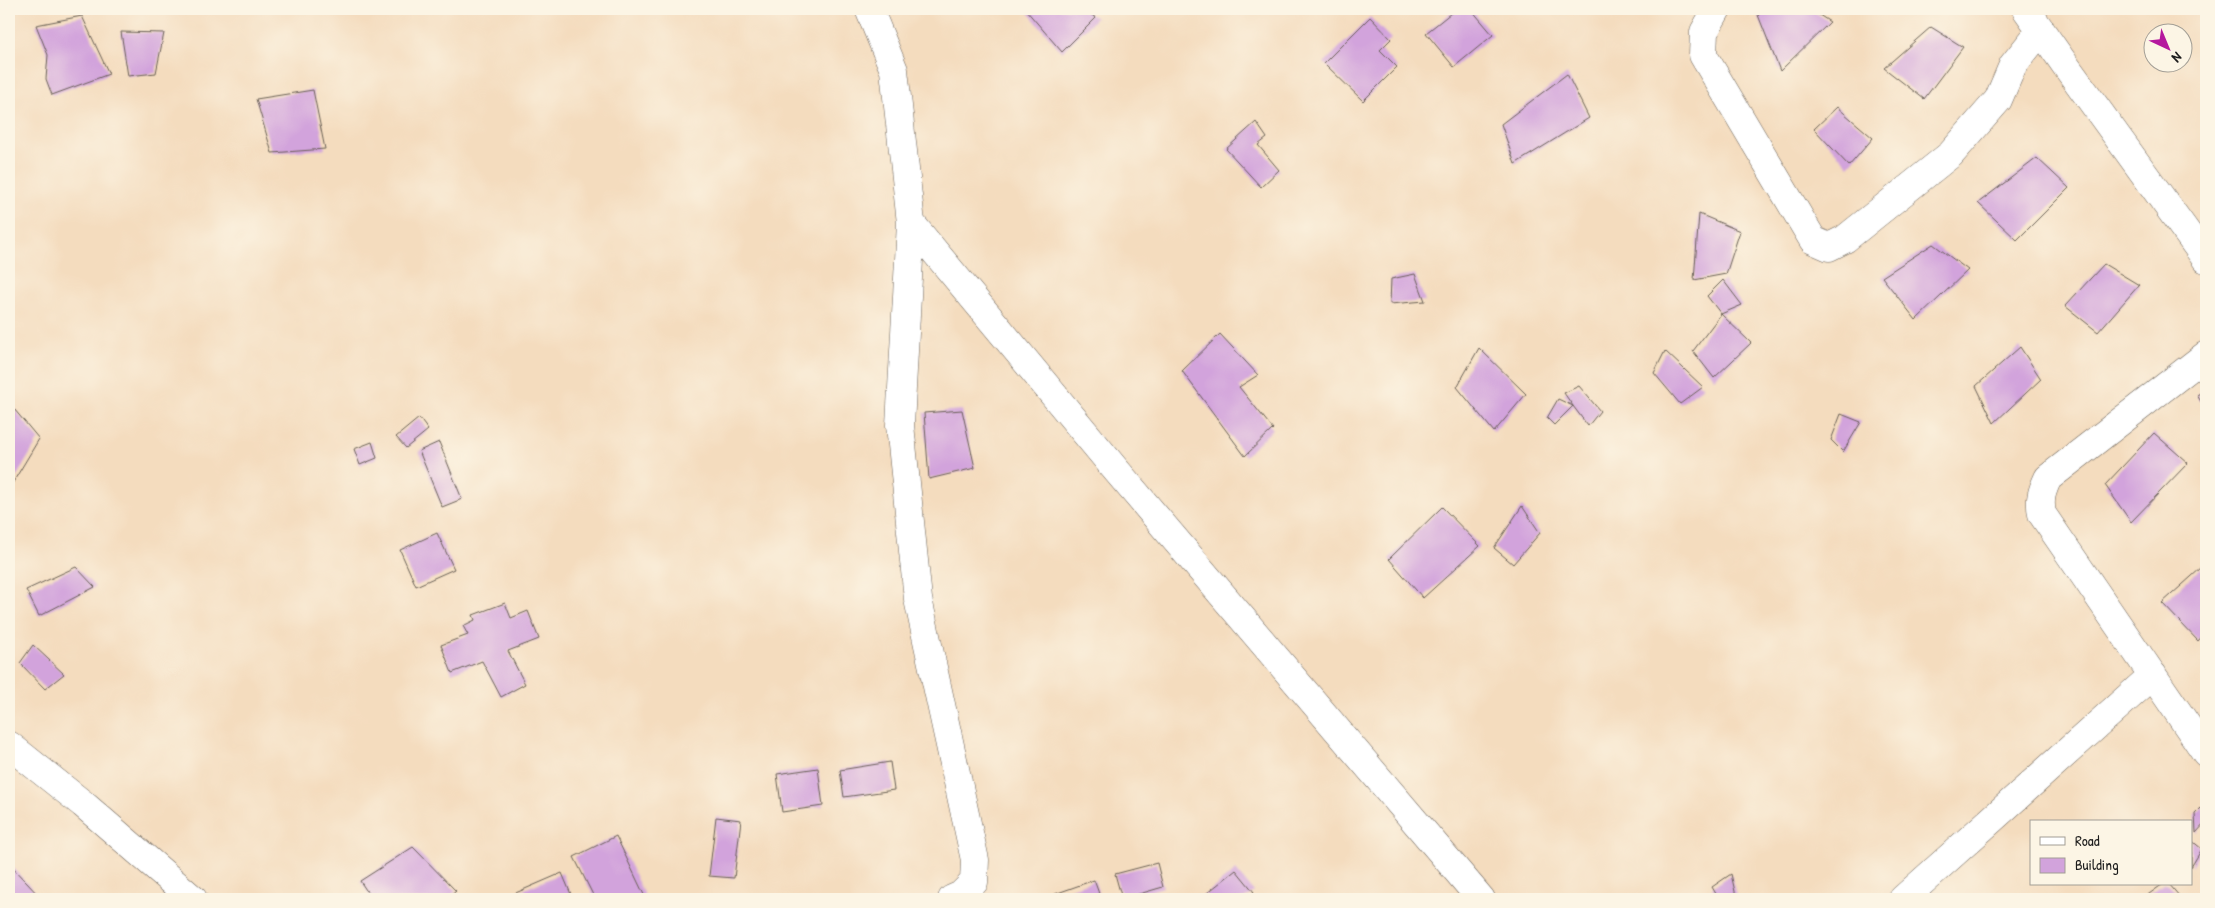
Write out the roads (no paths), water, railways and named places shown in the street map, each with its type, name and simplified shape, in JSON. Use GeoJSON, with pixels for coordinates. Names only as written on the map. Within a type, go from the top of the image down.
{"type":"FeatureCollection","features":[{"type":"Feature","properties":{"kind":"street"},"geometry":{"type":"LineString","coordinates":[[869,9],[894,70],[911,223],[901,435],[918,599],[975,860],[974,882],[961,895],[952,899]]}},
{"type":"Feature","properties":{"kind":"street"},"geometry":{"type":"LineString","coordinates":[[1717,9],[1704,32],[1703,55],[1813,240],[1830,247],[1845,239],[1951,154],[1998,100],[2034,19],[2206,259]]}},
{"type":"Feature","properties":{"kind":"street"},"geometry":{"type":"LineString","coordinates":[[911,223],[1116,470],[1481,899]]}},
{"type":"Feature","properties":{"kind":"street"},"geometry":{"type":"LineString","coordinates":[[2203,741],[2152,675],[2042,514],[2041,493],[2048,478],[2206,355]]}},
{"type":"Feature","properties":{"kind":"street"},"geometry":{"type":"LineString","coordinates":[[1903,899],[2152,675]]}},
{"type":"Feature","properties":{"kind":"street"},"geometry":{"type":"LineString","coordinates":[[9,744],[83,804],[193,899]]}}]}
